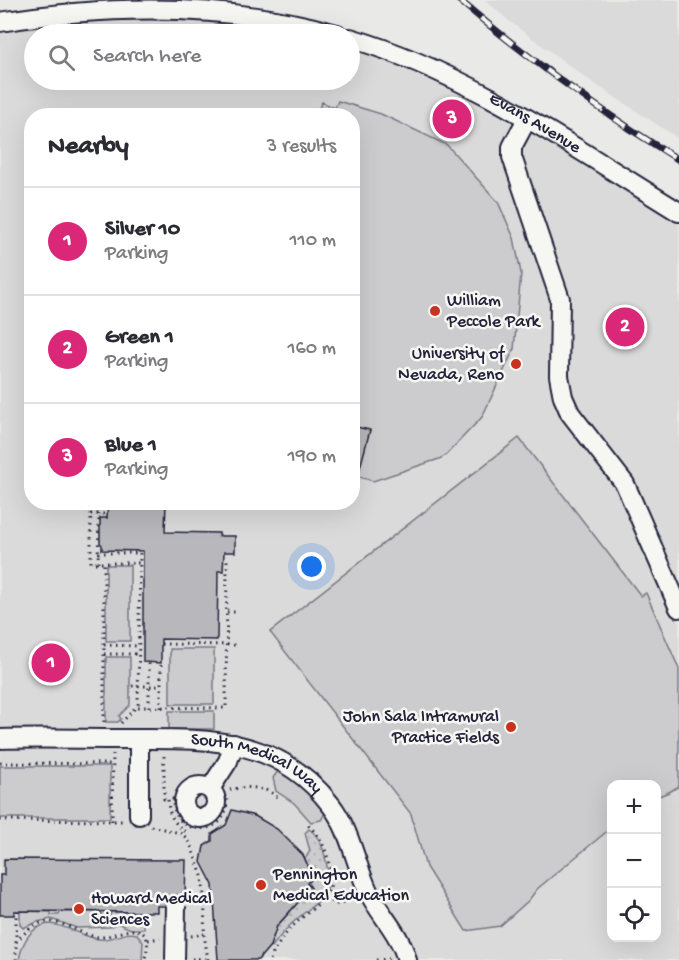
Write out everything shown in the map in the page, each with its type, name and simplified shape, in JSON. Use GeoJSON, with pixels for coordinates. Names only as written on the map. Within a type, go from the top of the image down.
{"type":"FeatureCollection","features":[{"type":"Feature","properties":{"kind":"street"},"geometry":{"type":"LineString","coordinates":[[0,22],[92,10],[181,9],[292,24]]}},
{"type":"Feature","properties":{"kind":"street","name":"Evans Avenue"},"geometry":{"type":"LineString","coordinates":[[360,41],[442,72],[526,119],[679,212]]}},
{"type":"Feature","properties":{"kind":"street"},"geometry":{"type":"LineString","coordinates":[[526,119],[512,147],[512,157],[560,299],[559,376],[563,397],[570,413],[625,484],[679,608]]}},
{"type":"Feature","properties":{"kind":"street","name":"South Medical Way"},"geometry":{"type":"LineString","coordinates":[[0,739],[203,739],[259,750],[291,766],[306,778],[332,806],[348,835],[369,894],[396,934],[402,959]]}},
{"type":"Feature","properties":{"kind":"street"},"geometry":{"type":"LineString","coordinates":[[137,819],[139,739]]}},
{"type":"Feature","properties":{"kind":"street"},"geometry":{"type":"LineString","coordinates":[[210,789],[228,761],[234,744]]}},
{"type":"Feature","properties":{"kind":"street"},"geometry":{"type":"LineString","coordinates":[[175,960],[176,906]]}},
{"type":"Feature","properties":{"kind":"path"},"geometry":{"type":"LineString","coordinates":[[104,510],[104,514],[91,514],[91,563],[140,563]]}},
{"type":"Feature","properties":{"kind":"path"},"geometry":{"type":"LineString","coordinates":[[98,563],[99,514]]}},
{"type":"Feature","properties":{"kind":"path"},"geometry":{"type":"LineString","coordinates":[[91,545],[99,545]]}},
{"type":"Feature","properties":{"kind":"path"},"geometry":{"type":"LineString","coordinates":[[98,553],[140,553],[138,707]]}},
{"type":"Feature","properties":{"kind":"path"},"geometry":{"type":"LineString","coordinates":[[116,728],[138,707],[226,708],[227,560]]}},
{"type":"Feature","properties":{"kind":"path"},"geometry":{"type":"LineString","coordinates":[[104,563],[104,728]]}},
{"type":"Feature","properties":{"kind":"path"},"geometry":{"type":"LineString","coordinates":[[227,612],[239,612]]}},
{"type":"Feature","properties":{"kind":"path"},"geometry":{"type":"LineString","coordinates":[[161,644],[239,645]]}},
{"type":"Feature","properties":{"kind":"path"},"geometry":{"type":"LineString","coordinates":[[104,645],[139,646]]}},
{"type":"Feature","properties":{"kind":"path"},"geometry":{"type":"LineString","coordinates":[[104,654],[139,654]]}},
{"type":"Feature","properties":{"kind":"path"},"geometry":{"type":"LineString","coordinates":[[149,663],[149,707]]}},
{"type":"Feature","properties":{"kind":"path"},"geometry":{"type":"LineString","coordinates":[[161,665],[161,708]]}},
{"type":"Feature","properties":{"kind":"path"},"geometry":{"type":"LineString","coordinates":[[132,686],[161,686]]}},
{"type":"Feature","properties":{"kind":"path"},"geometry":{"type":"LineString","coordinates":[[112,748],[112,821]]}},
{"type":"Feature","properties":{"kind":"path"},"geometry":{"type":"LineString","coordinates":[[164,756],[164,799],[173,799],[173,807],[180,820],[191,828],[200,829],[215,825],[220,821],[226,810],[229,790],[261,789],[277,797]]}},
{"type":"Feature","properties":{"kind":"path"},"geometry":{"type":"LineString","coordinates":[[0,764],[112,764]]}},
{"type":"Feature","properties":{"kind":"path"},"geometry":{"type":"LineString","coordinates":[[168,799],[172,817],[186,832],[202,876],[205,905],[204,934],[208,959],[191,960]]}},
{"type":"Feature","properties":{"kind":"path"},"geometry":{"type":"LineString","coordinates":[[0,820],[112,821],[137,819],[186,837]]}},
{"type":"Feature","properties":{"kind":"path"},"geometry":{"type":"LineString","coordinates":[[270,960],[279,941],[297,922],[325,899],[330,888],[328,860],[320,837],[308,825]]}},
{"type":"Feature","properties":{"kind":"path"},"geometry":{"type":"LineString","coordinates":[[325,899],[337,904],[347,901]]}},
{"type":"Feature","properties":{"kind":"path"},"geometry":{"type":"LineString","coordinates":[[16,911],[16,960]]}},
{"type":"Feature","properties":{"kind":"path"},"geometry":{"type":"LineString","coordinates":[[16,942],[39,923],[48,922],[60,923],[70,929],[98,937],[123,931],[141,932],[148,940],[144,960]]}},
{"type":"Feature","properties":{"kind":"path"},"geometry":{"type":"LineString","coordinates":[[377,960],[402,959]]}},
{"type":"Feature","properties":{"kind":"shaded area"},"geometry":{"type":"Polygon","coordinates":[[[485,0],[679,0],[679,139],[586,78],[509,21],[485,0]]]}},
{"type":"Feature","properties":{"kind":"shaded area","name":"University of Nevada, Reno"},"geometry":{"type":"Polygon","coordinates":[[[142,19],[230,24],[58,24],[142,19]]]}},
{"type":"Feature","properties":{"kind":"shaded area","name":"University of Nevada, Reno"},"geometry":{"type":"Polygon","coordinates":[[[24,29],[24,90],[360,90],[360,52],[452,89],[552,146],[679,225],[679,960],[0,960],[0,33],[24,29]]]}},
{"type":"Feature","properties":{"kind":"shaded area","name":"William Peccole Park"},"geometry":{"type":"Polygon","coordinates":[[[338,101],[381,114],[447,145],[498,202],[514,238],[521,273],[514,349],[482,417],[445,456],[373,481],[360,477],[360,108],[335,108],[338,101]]]}},
{"type":"Feature","properties":{"kind":"shaded area","name":"William Peccole Park"},"geometry":{"type":"Polygon","coordinates":[[[322,102],[335,108],[319,108],[322,102]]]}},
{"type":"Feature","properties":{"kind":"shaded area","name":"John Sala Intramural Practice Fields"},"geometry":{"type":"Polygon","coordinates":[[[519,438],[641,596],[646,593],[679,669],[679,786],[661,795],[661,780],[607,780],[607,831],[537,889],[529,900],[500,926],[466,931],[426,867],[411,814],[270,632],[519,438]]]}},
{"type":"Feature","properties":{"kind":"shaded area"},"geometry":{"type":"Polygon","coordinates":[[[106,565],[130,565],[130,641],[106,641],[106,565]]]}},
{"type":"Feature","properties":{"kind":"shaded area"},"geometry":{"type":"Polygon","coordinates":[[[170,649],[214,649],[214,704],[170,704],[170,649]]]}},
{"type":"Feature","properties":{"kind":"shaded area"},"geometry":{"type":"Polygon","coordinates":[[[106,657],[130,657],[130,705],[119,716],[121,719],[118,722],[106,722],[106,657]]]}},
{"type":"Feature","properties":{"kind":"shaded area"},"geometry":{"type":"Polygon","coordinates":[[[169,711],[214,711],[214,729],[169,729],[169,711]]]}},
{"type":"Feature","properties":{"kind":"shaded area"},"geometry":{"type":"Polygon","coordinates":[[[0,766],[110,766],[110,818],[0,818],[0,766]]]}},
{"type":"Feature","properties":{"kind":"shaded area"},"geometry":{"type":"Polygon","coordinates":[[[278,771],[298,784],[315,800],[325,813],[321,820],[311,822],[294,803],[276,791],[273,778],[278,771]]]}},
{"type":"Feature","properties":{"kind":"shaded area"},"geometry":{"type":"Polygon","coordinates":[[[309,829],[323,849],[328,870],[327,888],[320,900],[290,925],[272,947],[270,946],[277,926],[311,888],[309,884],[313,876],[305,859],[310,851],[305,833],[309,829]]]}},
{"type":"Feature","properties":{"kind":"shaded area"},"geometry":{"type":"Polygon","coordinates":[[[20,911],[51,912],[51,915],[59,915],[60,912],[101,912],[102,915],[110,916],[111,912],[144,912],[144,929],[131,929],[117,923],[110,927],[77,928],[51,919],[23,928],[20,925],[20,911]]]}},
{"type":"Feature","properties":{"kind":"shaded area"},"geometry":{"type":"Polygon","coordinates":[[[48,924],[99,939],[128,933],[137,934],[143,942],[142,960],[19,960],[22,948],[32,932],[48,924]]]}},
{"type":"Feature","properties":{"kind":"building"},"geometry":{"type":"Polygon","coordinates":[[[360,428],[370,430],[360,468],[360,428]]]}},
{"type":"Feature","properties":{"kind":"building"},"geometry":{"type":"Polygon","coordinates":[[[108,510],[166,510],[165,532],[219,533],[219,536],[235,536],[235,552],[224,552],[223,571],[218,571],[217,640],[161,639],[161,663],[143,662],[143,551],[102,550],[100,518],[107,518],[108,510]]]}},
{"type":"Feature","properties":{"kind":"building","name":"Pennington Medical Education"},"geometry":{"type":"Polygon","coordinates":[[[232,810],[255,816],[277,829],[303,855],[313,877],[307,883],[311,888],[277,926],[270,946],[258,960],[218,960],[213,885],[201,862],[204,846],[212,841],[212,834],[226,825],[232,810]]]}},
{"type":"Feature","properties":{"kind":"building","name":"Howard Medical Sciences"},"geometry":{"type":"Polygon","coordinates":[[[4,859],[186,860],[185,899],[177,895],[171,896],[165,906],[157,906],[157,912],[14,911],[14,915],[0,915],[0,875],[4,875],[4,859]]]}},
{"type":"Feature","properties":{"kind":"railway"},"geometry":{"type":"LineString","coordinates":[[459,0],[566,84],[679,160]]}},
{"type":"Feature","properties":{"kind":"place","name":"Blue 1"},"geometry":{"type":"Point","coordinates":[452,119]}},
{"type":"Feature","properties":{"kind":"place","name":"William Peccole Park"},"geometry":{"type":"Point","coordinates":[435,311]}},
{"type":"Feature","properties":{"kind":"place","name":"Green 1"},"geometry":{"type":"Point","coordinates":[625,327]}},
{"type":"Feature","properties":{"kind":"place","name":"University of Nevada, Reno"},"geometry":{"type":"Point","coordinates":[516,364]}},
{"type":"Feature","properties":{"kind":"place","name":"Silver 10"},"geometry":{"type":"Point","coordinates":[51,663]}},
{"type":"Feature","properties":{"kind":"place","name":"John Sala Intramural Practice Fields"},"geometry":{"type":"Point","coordinates":[511,727]}},
{"type":"Feature","properties":{"kind":"place","name":"Pennington Medical Education"},"geometry":{"type":"Point","coordinates":[261,885]}},
{"type":"Feature","properties":{"kind":"place","name":"Howard Medical Sciences"},"geometry":{"type":"Point","coordinates":[79,909]}}]}
